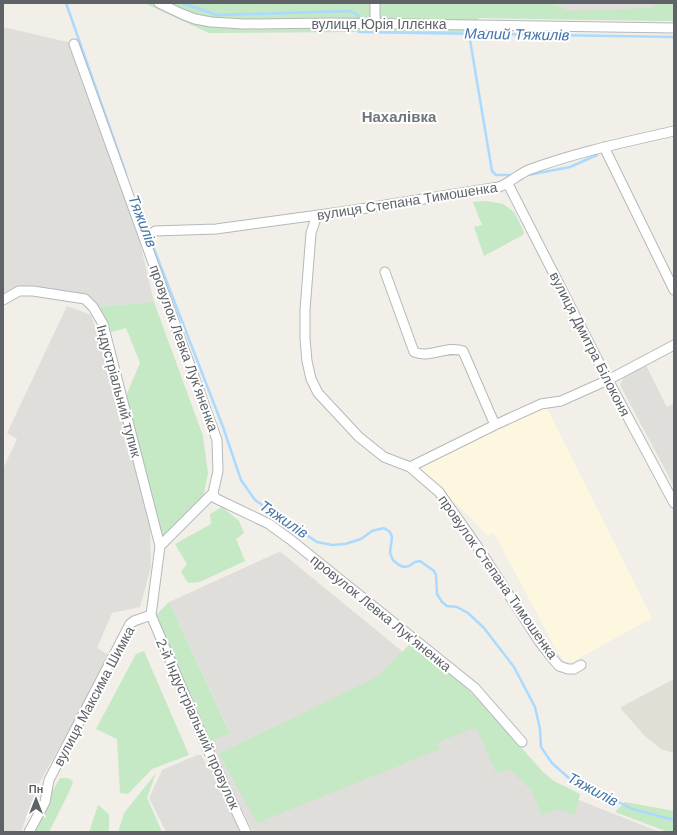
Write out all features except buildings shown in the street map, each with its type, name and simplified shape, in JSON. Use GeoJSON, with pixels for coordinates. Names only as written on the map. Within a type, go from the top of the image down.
{"type":"FeatureCollection","features":[{"type":"Feature","properties":{"kind":"street","name":"вулиця Юрія Іллєнка"},"geometry":{"type":"LineString","coordinates":[[159,3],[188,17],[211,22],[244,24],[375,24],[674,28]]}},
{"type":"Feature","properties":{"kind":"street"},"geometry":{"type":"LineString","coordinates":[[375,3],[375,24]]}},
{"type":"Feature","properties":{"kind":"street","name":"провулок Левка Лукʼяненка"},"geometry":{"type":"LineString","coordinates":[[74,44],[217,440],[218,471],[212,492],[215,498],[269,524],[291,540],[475,688],[522,742]]}},
{"type":"Feature","properties":{"kind":"street","name":"вулиця Степана Тимошенка"},"geometry":{"type":"LineString","coordinates":[[155,231],[216,229],[499,188],[508,184],[529,170],[604,147],[674,131]]}},
{"type":"Feature","properties":{"kind":"street"},"geometry":{"type":"LineString","coordinates":[[604,147],[674,290]]}},
{"type":"Feature","properties":{"kind":"street","name":"вулиця Дмитра Білоконя"},"geometry":{"type":"LineString","coordinates":[[508,184],[608,380],[674,503]]}},
{"type":"Feature","properties":{"kind":"street","name":"провулок Степана Тимошенка"},"geometry":{"type":"LineString","coordinates":[[317,215],[311,233],[305,310],[305,339],[307,361],[311,379],[321,397],[359,437],[384,457],[410,467],[439,492],[553,660],[559,666],[568,669],[574,669],[581,665]]}},
{"type":"Feature","properties":{"kind":"street"},"geometry":{"type":"LineString","coordinates":[[385,272],[414,352],[421,355],[456,348],[463,351],[495,425]]}},
{"type":"Feature","properties":{"kind":"street","name":"Індустріальний тупик"},"geometry":{"type":"LineString","coordinates":[[3,300],[20,291],[33,291],[85,299],[93,307],[103,324],[160,546]]}},
{"type":"Feature","properties":{"kind":"street"},"geometry":{"type":"LineString","coordinates":[[410,467],[541,404],[560,401],[608,380],[674,345]]}},
{"type":"Feature","properties":{"kind":"street"},"geometry":{"type":"LineString","coordinates":[[160,546],[212,492]]}},
{"type":"Feature","properties":{"kind":"street","name":"вулиця Максима Шимка"},"geometry":{"type":"LineString","coordinates":[[29,832],[45,802],[48,780],[130,624],[151,615],[160,546]]}},
{"type":"Feature","properties":{"kind":"street","name":"2-й Індустріальний провулок"},"geometry":{"type":"LineString","coordinates":[[151,615],[207,748],[246,832]]}},
{"type":"Feature","properties":{"kind":"shaded area"},"geometry":{"type":"Polygon","coordinates":[[[486,3],[674,3],[674,21],[479,18],[486,3]]]}},
{"type":"Feature","properties":{"kind":"shaded area"},"geometry":{"type":"Polygon","coordinates":[[[3,27],[72,43],[139,239],[154,302],[93,307],[85,299],[33,291],[3,300],[3,27]]]}},
{"type":"Feature","properties":{"kind":"shaded area"},"geometry":{"type":"Polygon","coordinates":[[[67,306],[91,315],[114,386],[150,523],[151,567],[140,607],[112,613],[97,648],[111,656],[38,785],[21,832],[3,832],[3,469],[17,439],[7,433],[67,306]]]}},
{"type":"Feature","properties":{"kind":"shaded area"},"geometry":{"type":"Polygon","coordinates":[[[646,365],[667,407],[674,403],[674,486],[620,385],[624,376],[646,365]]]}},
{"type":"Feature","properties":{"kind":"shaded area"},"geometry":{"type":"Polygon","coordinates":[[[546,406],[652,618],[572,662],[565,662],[558,653],[494,533],[488,536],[456,503],[448,501],[422,471],[423,466],[503,425],[546,406]]]}},
{"type":"Feature","properties":{"kind":"shaded area"},"geometry":{"type":"Polygon","coordinates":[[[279,552],[403,652],[546,787],[660,832],[253,832],[209,742],[230,732],[169,602],[279,552]]]}},
{"type":"Feature","properties":{"kind":"shaded area"},"geometry":{"type":"Polygon","coordinates":[[[674,679],[674,753],[661,749],[646,737],[621,709],[621,707],[674,679]]]}},
{"type":"Feature","properties":{"kind":"shaded area"},"geometry":{"type":"Polygon","coordinates":[[[197,755],[201,755],[216,779],[242,832],[166,832],[149,798],[162,770],[197,755]]]}},
{"type":"Feature","properties":{"kind":"green space"},"geometry":{"type":"Polygon","coordinates":[[[144,3],[550,3],[569,11],[652,8],[660,3],[665,3],[674,4],[674,21],[479,18],[469,34],[359,32],[209,33],[144,3]]]}},
{"type":"Feature","properties":{"kind":"green space"},"geometry":{"type":"Polygon","coordinates":[[[486,201],[503,204],[514,212],[524,232],[523,235],[484,256],[474,227],[482,225],[473,202],[486,201]]]}},
{"type":"Feature","properties":{"kind":"green space"},"geometry":{"type":"Polygon","coordinates":[[[154,302],[203,436],[208,473],[202,503],[160,546],[123,403],[140,363],[126,328],[105,334],[93,307],[154,302]]]}},
{"type":"Feature","properties":{"kind":"green space"},"geometry":{"type":"Polygon","coordinates":[[[222,507],[239,521],[244,533],[236,539],[245,561],[200,582],[188,583],[181,572],[187,564],[175,544],[211,524],[210,514],[222,507]]]}},
{"type":"Feature","properties":{"kind":"green space"},"geometry":{"type":"Polygon","coordinates":[[[169,602],[230,733],[209,742],[155,616],[169,602]]]}},
{"type":"Feature","properties":{"kind":"green space"},"geometry":{"type":"Polygon","coordinates":[[[412,642],[460,682],[482,703],[543,772],[554,781],[580,794],[575,815],[558,809],[542,815],[531,790],[509,769],[496,773],[476,727],[437,743],[440,749],[257,823],[219,754],[377,677],[412,642]]]}},
{"type":"Feature","properties":{"kind":"green space"},"geometry":{"type":"Polygon","coordinates":[[[144,651],[189,755],[152,769],[128,794],[120,793],[117,739],[96,729],[136,654],[144,651]]]}},
{"type":"Feature","properties":{"kind":"green space"},"geometry":{"type":"Polygon","coordinates":[[[156,773],[147,798],[162,832],[118,832],[124,813],[156,773]]]}},
{"type":"Feature","properties":{"kind":"green space"},"geometry":{"type":"Polygon","coordinates":[[[60,778],[68,778],[73,781],[70,790],[49,832],[34,832],[50,795],[60,778]]]}},
{"type":"Feature","properties":{"kind":"green space"},"geometry":{"type":"Polygon","coordinates":[[[625,802],[674,811],[674,832],[668,832],[615,812],[625,802]]]}},
{"type":"Feature","properties":{"kind":"green space"},"geometry":{"type":"Polygon","coordinates":[[[98,805],[109,814],[109,832],[89,832],[98,805]]]}},
{"type":"Feature","properties":{"kind":"waterway","name":"Тяжилів"},"geometry":{"type":"LineString","coordinates":[[66,3],[126,174]]}},
{"type":"Feature","properties":{"kind":"waterway","name":"Малий Тяжилів"},"geometry":{"type":"LineString","coordinates":[[182,3],[217,15],[350,11],[358,15],[359,21]]}},
{"type":"Feature","properties":{"kind":"waterway","name":"Малий Тяжилів"},"geometry":{"type":"LineString","coordinates":[[359,32],[674,37]]}},
{"type":"Feature","properties":{"kind":"waterway"},"geometry":{"type":"LineString","coordinates":[[469,34],[492,171],[496,175],[514,175]]}},
{"type":"Feature","properties":{"kind":"waterway"},"geometry":{"type":"LineString","coordinates":[[528,175],[570,167],[597,155]]}},
{"type":"Feature","properties":{"kind":"waterway","name":"Тяжилів"},"geometry":{"type":"LineString","coordinates":[[137,205],[223,427],[241,480],[255,500],[317,542],[332,545],[345,544],[361,539],[372,531],[384,528],[390,532],[392,537],[390,553],[393,560],[404,567],[420,561],[434,571],[436,575],[437,594],[442,602],[447,606],[457,607],[468,613],[484,628],[514,667],[535,707],[540,729],[541,747],[552,763],[571,780],[597,791],[632,809],[674,820]]}},
{"type":"Feature","properties":{"kind":"district","name":"Нахалівка"},"geometry":{"type":"Point","coordinates":[399,116]}}]}
